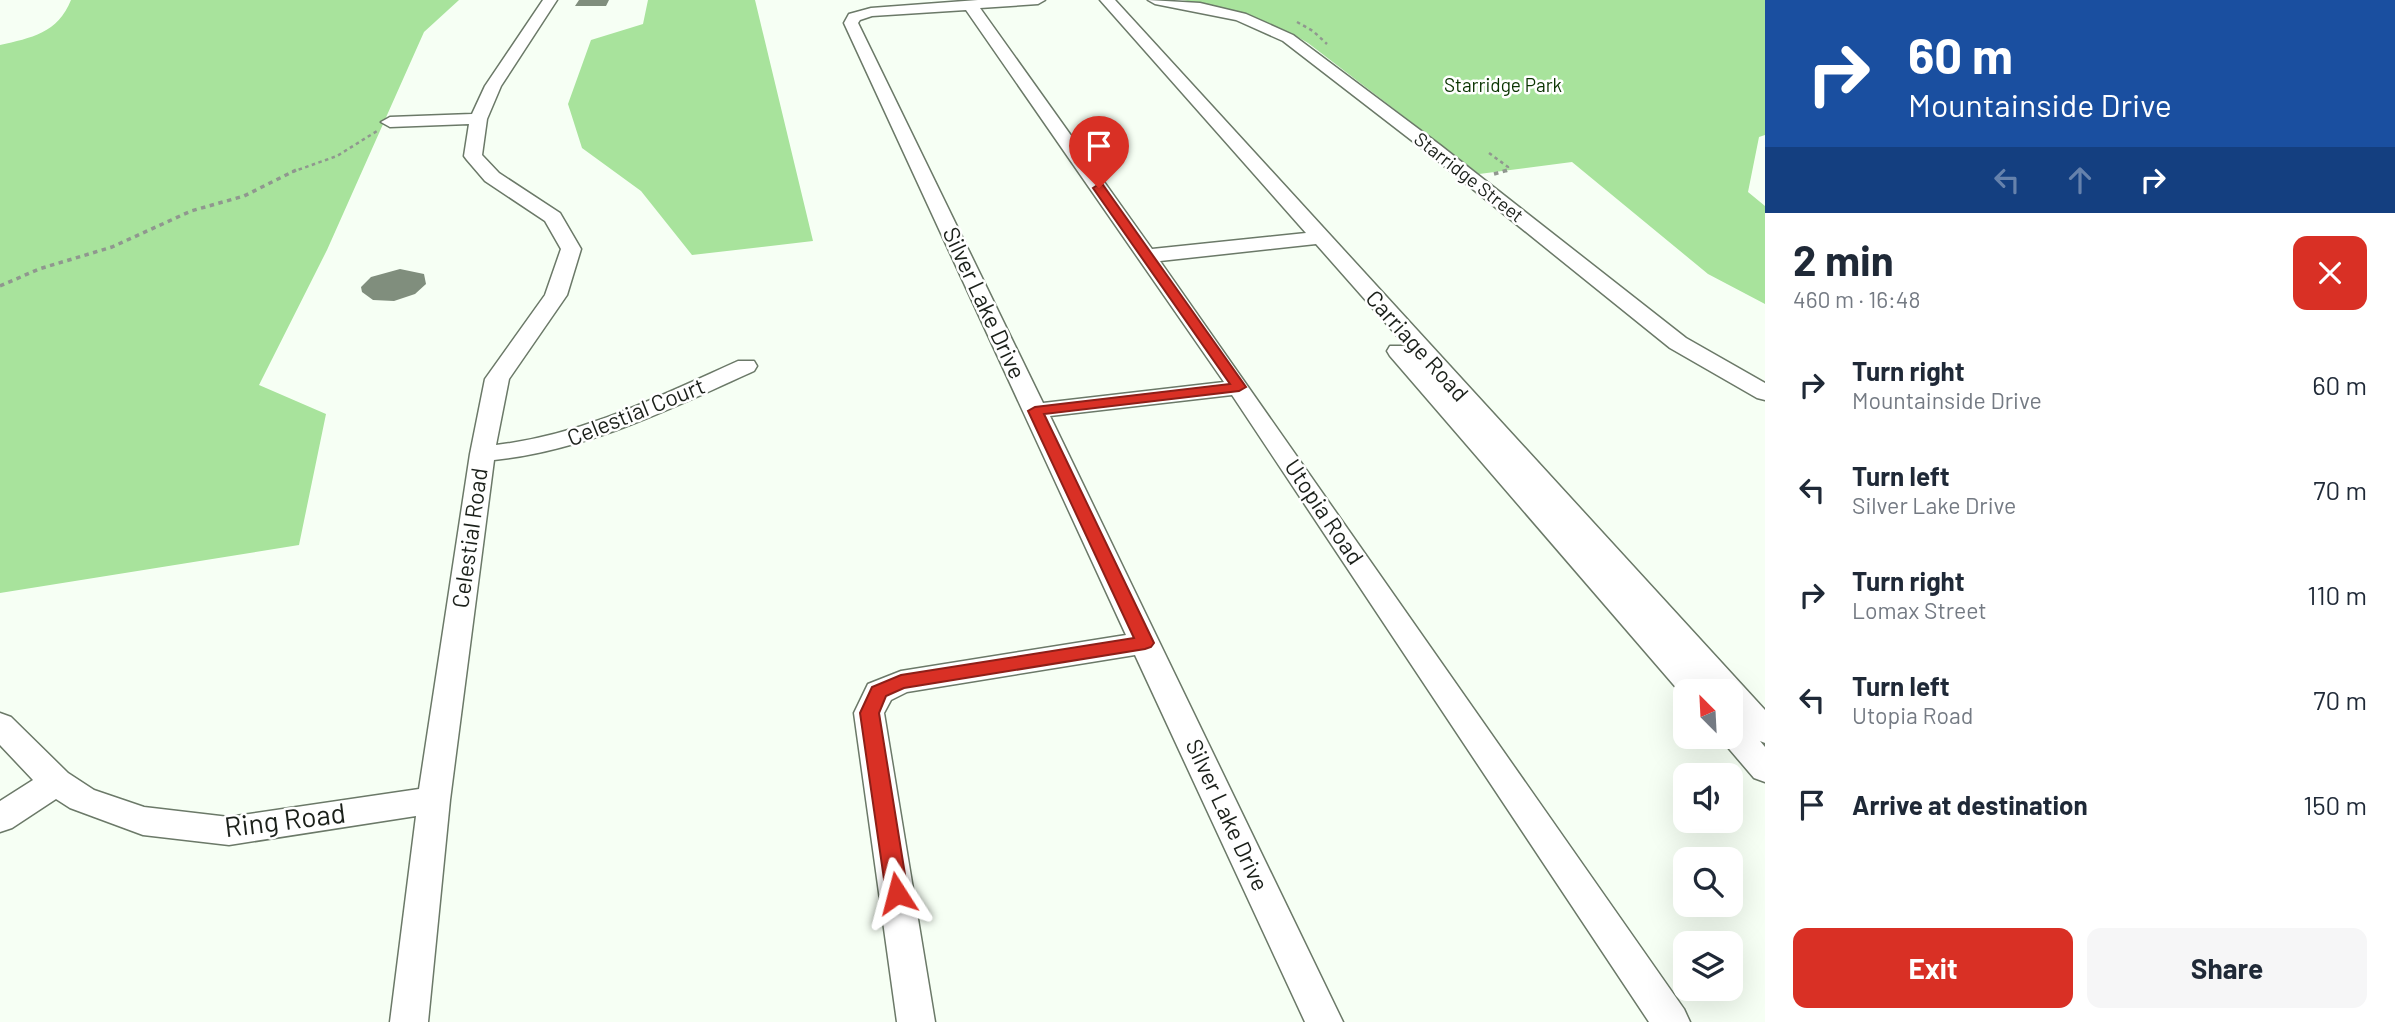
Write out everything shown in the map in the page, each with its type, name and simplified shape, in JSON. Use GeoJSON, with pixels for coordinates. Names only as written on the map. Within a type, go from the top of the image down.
{"type":"FeatureCollection","features":[{"type":"Feature","properties":{"kind":"street","name":"Celestial Road"},"geometry":{"type":"LineString","coordinates":[[409,1022],[434,800],[482,454],[497,379],[556,295],[571,249],[554,217],[492,177],[473,156],[478,119],[492,86],[550,0]]}},
{"type":"Feature","properties":{"kind":"street"},"geometry":{"type":"LineString","coordinates":[[971,6],[1038,0]]}},
{"type":"Feature","properties":{"kind":"street","name":"Starridge Street"},"geometry":{"type":"LineString","coordinates":[[1155,0],[1231,15],[1277,31],[1468,176],[1678,343],[1765,393]]}},
{"type":"Feature","properties":{"kind":"street","name":"Silver Lake Drive"},"geometry":{"type":"LineString","coordinates":[[971,6],[871,12],[854,17],[851,23],[1324,1022]]}},
{"type":"Feature","properties":{"kind":"street","name":"Utopia Road"},"geometry":{"type":"LineString","coordinates":[[971,6],[1239,387],[1671,1022]]}},
{"type":"Feature","properties":{"kind":"street","name":"Carriage Road"},"geometry":{"type":"LineString","coordinates":[[1107,11],[1460,408],[1718,679]]}},
{"type":"Feature","properties":{"kind":"street"},"geometry":{"type":"LineString","coordinates":[[394,122],[478,119]]}},
{"type":"Feature","properties":{"kind":"street"},"geometry":{"type":"LineString","coordinates":[[1147,256],[1309,239]]}},
{"type":"Feature","properties":{"kind":"street","name":"Celestial Court"},"geometry":{"type":"LineString","coordinates":[[482,454],[563,442],[617,424],[746,366]]}},
{"type":"Feature","properties":{"kind":"street"},"geometry":{"type":"LineString","coordinates":[[1035,411],[1239,387]]}},
{"type":"Feature","properties":{"kind":"street","name":"Carriage Road"},"geometry":{"type":"LineString","coordinates":[[1460,408],[1686,679]]}},
{"type":"Feature","properties":{"kind":"street"},"geometry":{"type":"LineString","coordinates":[[916,1022],[870,713],[879,692],[901,681],[1145,643]]}},
{"type":"Feature","properties":{"kind":"street","name":"Carriage Road"},"geometry":{"type":"LineString","coordinates":[[1743,706],[1765,731]]}},
{"type":"Feature","properties":{"kind":"street","name":"Ring Road"},"geometry":{"type":"LineString","coordinates":[[0,725],[56,782],[82,799],[143,821],[229,831],[434,800]]}},
{"type":"Feature","properties":{"kind":"street"},"geometry":{"type":"LineString","coordinates":[[1743,743],[1765,768]]}},
{"type":"Feature","properties":{"kind":"street"},"geometry":{"type":"LineString","coordinates":[[0,818],[56,782]]}},
{"type":"Feature","properties":{"kind":"path"},"geometry":{"type":"LineString","coordinates":[[0,286],[39,269],[112,247],[191,211],[244,196],[301,167],[337,156],[384,128],[395,127],[394,122]]}},
{"type":"Feature","properties":{"kind":"path"},"geometry":{"type":"LineString","coordinates":[[1468,176],[1508,172],[1508,167],[1489,153]]}},
{"type":"Feature","properties":{"kind":"green space"},"geometry":{"type":"Polygon","coordinates":[[[71,0],[459,0],[424,32],[327,250],[259,385],[326,414],[299,545],[0,593],[0,45],[22,40],[51,27],[59,20],[71,0]]]}},
{"type":"Feature","properties":{"kind":"green space"},"geometry":{"type":"Polygon","coordinates":[[[648,0],[755,0],[813,241],[692,255],[641,191],[582,148],[568,104],[591,40],[643,24],[648,0]]]}},
{"type":"Feature","properties":{"kind":"green space","name":"Starridge Park"},"geometry":{"type":"Polygon","coordinates":[[[1182,0],[1765,0],[1765,135],[1759,137],[1748,192],[1765,206],[1765,304],[1708,274],[1572,162],[1479,174],[1308,43],[1247,15],[1182,0]]]}},
{"type":"Feature","properties":{"kind":"building"},"geometry":{"type":"Polygon","coordinates":[[[579,0],[609,0],[606,6],[575,6],[579,0]]]}},
{"type":"Feature","properties":{"kind":"building"},"geometry":{"type":"Polygon","coordinates":[[[400,269],[424,274],[426,284],[415,294],[394,301],[373,300],[362,292],[361,287],[371,277],[400,269]]]}},
{"type":"Feature","properties":{"kind":"route"},"geometry":{"type":"LineString","coordinates":[[897,893],[870,713],[879,692],[901,681],[1145,643],[1035,411],[1239,387],[1099,188]]}}]}
